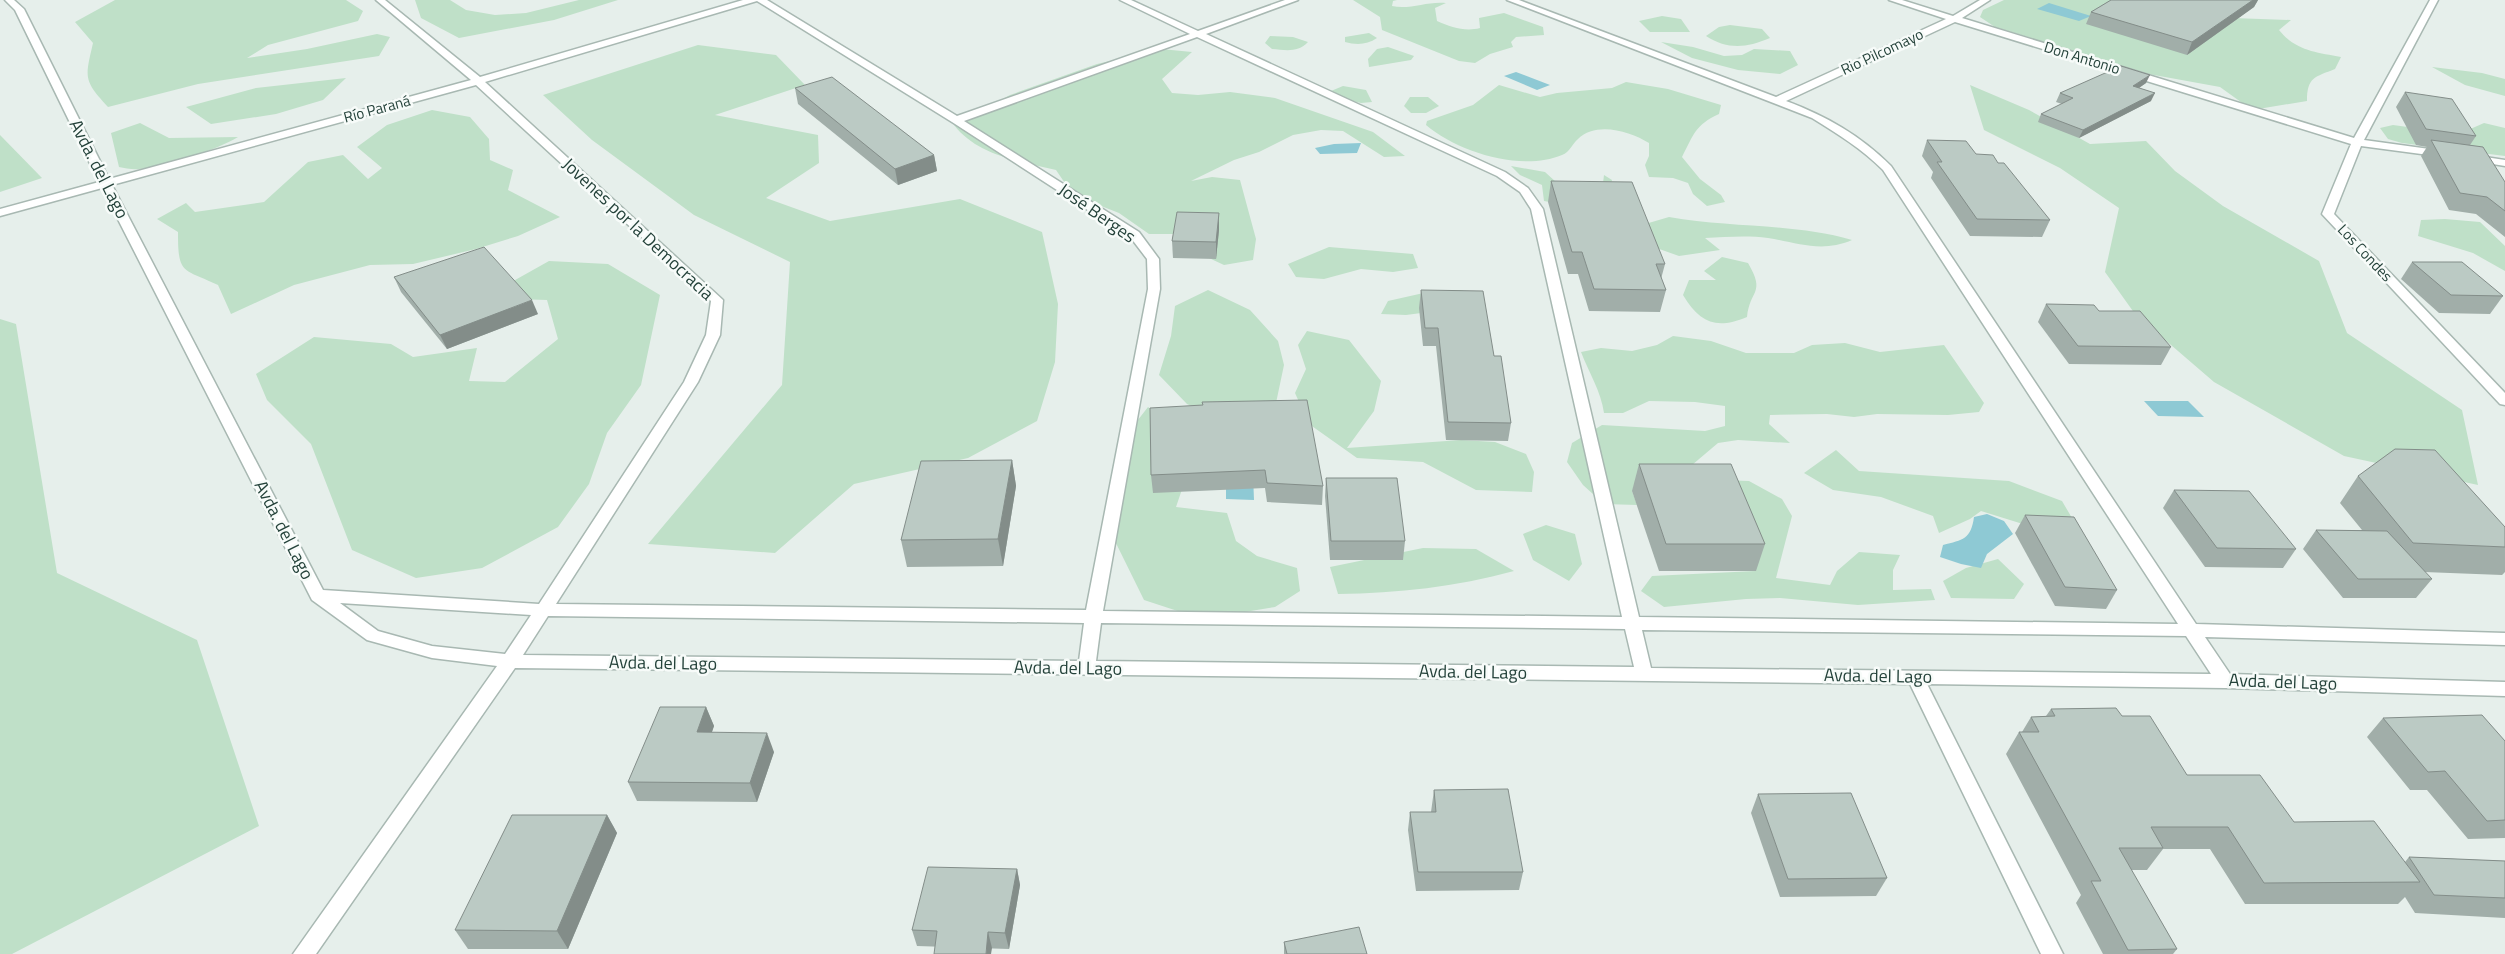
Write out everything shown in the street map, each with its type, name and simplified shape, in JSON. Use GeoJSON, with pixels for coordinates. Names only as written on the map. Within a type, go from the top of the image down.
{"type":"FeatureCollection","features":[{"type":"Feature","properties":{"kind":"street","name":"Avda. del Lago"},"geometry":{"type":"LineString","coordinates":[[9,0],[19,9],[106,184],[318,596],[373,636],[432,652],[510,661],[2225,681],[2505,688]]}},
{"type":"Feature","properties":{"kind":"street","name":"Jovenes por la Democracia"},"geometry":{"type":"LineString","coordinates":[[304,954],[510,661],[691,382],[713,335],[717,300],[478,81],[380,0]]}},
{"type":"Feature","properties":{"kind":"street","name":"Río Paraná"},"geometry":{"type":"LineString","coordinates":[[0,213],[478,81],[753,0]]}},
{"type":"Feature","properties":{"kind":"street","name":"José Berges"},"geometry":{"type":"LineString","coordinates":[[761,0],[956,120],[1135,235],[1153,259],[1154,289],[1093,617],[1087,668]]}},
{"type":"Feature","properties":{"kind":"street"},"geometry":{"type":"LineString","coordinates":[[1124,0],[1501,174],[1524,190],[1537,209],[1631,625],[1644,674]]}},
{"type":"Feature","properties":{"kind":"street"},"geometry":{"type":"LineString","coordinates":[[956,120],[1161,49],[1196,34],[1294,0]]}},
{"type":"Feature","properties":{"kind":"street"},"geometry":{"type":"LineString","coordinates":[[1511,0],[1816,116],[1873,154],[1887,168],[2225,681]]}},
{"type":"Feature","properties":{"kind":"street","name":"Don Antonio"},"geometry":{"type":"LineString","coordinates":[[1893,0],[2357,142],[2505,163]]}},
{"type":"Feature","properties":{"kind":"street","name":"Rio Pilcomayo"},"geometry":{"type":"LineString","coordinates":[[1777,101],[1954,19],[1986,0]]}},
{"type":"Feature","properties":{"kind":"street","name":"Los Condes"},"geometry":{"type":"LineString","coordinates":[[2434,0],[2357,142],[2328,214],[2505,401]]}},
{"type":"Feature","properties":{"kind":"street"},"geometry":{"type":"LineString","coordinates":[[318,596],[544,610],[1631,625],[2191,630],[2505,639]]}},
{"type":"Feature","properties":{"kind":"street"},"geometry":{"type":"LineString","coordinates":[[1915,677],[2052,954]]}},
{"type":"Feature","properties":{"kind":"green space"},"geometry":{"type":"Polygon","coordinates":[[[115,0],[346,0],[363,11],[358,21],[268,45],[247,58],[307,49],[377,34],[390,37],[379,56],[198,84],[108,107],[94,91],[88,78],[88,64],[93,43],[75,22],[115,0]]]}},
{"type":"Feature","properties":{"kind":"green space"},"geometry":{"type":"Polygon","coordinates":[[[415,0],[450,0],[466,10],[495,15],[526,13],[579,0],[618,0],[554,20],[459,38],[421,18],[415,0]]]}},
{"type":"Feature","properties":{"kind":"green space"},"geometry":{"type":"Polygon","coordinates":[[[1353,0],[1397,0],[1393,1],[1392,6],[1399,7],[1446,3],[1435,8],[1437,21],[1463,29],[1480,28],[1479,18],[1504,13],[1543,27],[1544,35],[1516,37],[1511,42],[1513,47],[1490,54],[1475,63],[1459,61],[1382,30],[1380,17],[1353,0]]]}},
{"type":"Feature","properties":{"kind":"green space"},"geometry":{"type":"Polygon","coordinates":[[[2004,0],[2148,0],[2233,18],[2291,20],[2279,30],[2292,42],[2307,50],[2341,57],[2335,69],[2317,76],[2311,82],[2307,93],[2307,101],[2252,110],[2220,87],[2110,67],[2064,53],[2028,37],[1995,27],[1980,17],[1983,10],[2004,0]]]}},
{"type":"Feature","properties":{"kind":"green space"},"geometry":{"type":"Polygon","coordinates":[[[1662,16],[1681,19],[1690,32],[1650,32],[1639,21],[1662,16]]]}},
{"type":"Feature","properties":{"kind":"green space"},"geometry":{"type":"Polygon","coordinates":[[[1730,25],[1762,29],[1770,38],[1753,44],[1737,46],[1722,44],[1706,36],[1719,27],[1730,25]]]}},
{"type":"Feature","properties":{"kind":"green space"},"geometry":{"type":"Polygon","coordinates":[[[1369,33],[1377,38],[1361,44],[1345,42],[1345,37],[1369,33]]]}},
{"type":"Feature","properties":{"kind":"green space"},"geometry":{"type":"Polygon","coordinates":[[[1270,36],[1293,37],[1308,42],[1296,49],[1272,49],[1265,43],[1270,36]]]}},
{"type":"Feature","properties":{"kind":"green space"},"geometry":{"type":"Polygon","coordinates":[[[1661,42],[1693,47],[1724,56],[1742,55],[1754,49],[1790,51],[1798,65],[1780,74],[1738,70],[1692,58],[1661,42]]]}},
{"type":"Feature","properties":{"kind":"green space"},"geometry":{"type":"Polygon","coordinates":[[[698,45],[776,55],[805,85],[715,115],[818,135],[819,163],[766,198],[830,221],[960,199],[1042,232],[1058,304],[1055,362],[1037,421],[968,458],[854,484],[775,553],[648,544],[782,385],[790,262],[694,215],[592,140],[543,95],[698,45]]]}},
{"type":"Feature","properties":{"kind":"green space"},"geometry":{"type":"Polygon","coordinates":[[[1388,47],[1414,56],[1411,60],[1369,67],[1368,59],[1377,49],[1388,47]]]}},
{"type":"Feature","properties":{"kind":"green space"},"geometry":{"type":"Polygon","coordinates":[[[1161,49],[1192,52],[1162,79],[1172,93],[1198,95],[1230,92],[1275,98],[1373,132],[1405,156],[1384,157],[1343,131],[1321,130],[1293,135],[1259,152],[1234,160],[1191,181],[1212,177],[1240,180],[1256,239],[1253,260],[1224,265],[1194,251],[1181,225],[1173,234],[1149,234],[1119,213],[1073,195],[1056,170],[1000,156],[975,144],[954,125],[1010,95],[1097,64],[1161,49]]]}},
{"type":"Feature","properties":{"kind":"green space"},"geometry":{"type":"Polygon","coordinates":[[[2432,67],[2482,73],[2505,79],[2505,96],[2465,85],[2432,67]]]}},
{"type":"Feature","properties":{"kind":"green space"},"geometry":{"type":"Polygon","coordinates":[[[346,78],[323,100],[276,114],[211,124],[186,107],[256,88],[346,78]]]}},
{"type":"Feature","properties":{"kind":"green space"},"geometry":{"type":"Polygon","coordinates":[[[1626,82],[1668,89],[1721,105],[1719,114],[1705,122],[1696,131],[1682,157],[1700,179],[1721,195],[1725,202],[1707,206],[1693,194],[1688,183],[1673,178],[1649,177],[1645,165],[1649,156],[1649,143],[1623,132],[1603,129],[1594,130],[1578,139],[1562,155],[1546,160],[1528,161],[1509,160],[1472,151],[1439,135],[1426,125],[1427,121],[1473,105],[1499,85],[1540,97],[1557,93],[1612,88],[1626,82]]]}},
{"type":"Feature","properties":{"kind":"green space"},"geometry":{"type":"Polygon","coordinates":[[[1970,85],[2029,110],[2090,144],[2146,141],[2175,171],[2223,206],[2319,261],[2347,333],[2462,410],[2478,485],[2344,456],[2214,382],[2135,314],[2105,272],[2119,208],[2060,168],[1984,130],[1970,85]]]}},
{"type":"Feature","properties":{"kind":"green space"},"geometry":{"type":"Polygon","coordinates":[[[1343,86],[1366,90],[1372,102],[1361,103],[1334,97],[1331,91],[1343,86]]]}},
{"type":"Feature","properties":{"kind":"green space"},"geometry":{"type":"Polygon","coordinates":[[[1410,97],[1428,97],[1439,106],[1426,113],[1411,113],[1404,106],[1410,97]]]}},
{"type":"Feature","properties":{"kind":"green space"},"geometry":{"type":"Polygon","coordinates":[[[432,110],[470,117],[489,139],[490,160],[513,170],[508,190],[560,217],[518,236],[476,249],[413,264],[370,265],[294,285],[231,314],[218,285],[190,272],[181,263],[178,232],[157,219],[186,203],[195,212],[264,202],[308,162],[343,155],[368,179],[382,168],[357,147],[387,125],[432,110]]]}},
{"type":"Feature","properties":{"kind":"green space"},"geometry":{"type":"Polygon","coordinates":[[[140,123],[169,138],[238,137],[204,152],[162,165],[137,169],[119,167],[111,133],[140,123]]]}},
{"type":"Feature","properties":{"kind":"green space"},"geometry":{"type":"Polygon","coordinates":[[[2484,123],[2505,128],[2505,156],[2402,143],[2388,139],[2380,128],[2393,125],[2459,134],[2484,123]]]}},
{"type":"Feature","properties":{"kind":"green space"},"geometry":{"type":"Polygon","coordinates":[[[0,135],[42,178],[0,192],[0,135]]]}},
{"type":"Feature","properties":{"kind":"green space"},"geometry":{"type":"Polygon","coordinates":[[[1511,166],[1545,172],[1557,183],[1603,183],[1604,175],[1612,180],[1609,196],[1566,205],[1544,201],[1542,185],[1520,175],[1511,166]]]}},
{"type":"Feature","properties":{"kind":"green space"},"geometry":{"type":"Polygon","coordinates":[[[1669,217],[1715,223],[1784,228],[1852,240],[1830,246],[1810,246],[1760,237],[1705,238],[1720,250],[1679,256],[1648,245],[1635,227],[1669,217]]]}},
{"type":"Feature","properties":{"kind":"green space"},"geometry":{"type":"Polygon","coordinates":[[[2445,219],[2480,222],[2505,246],[2505,271],[2473,253],[2418,236],[2421,220],[2445,219]]]}},
{"type":"Feature","properties":{"kind":"green space"},"geometry":{"type":"Polygon","coordinates":[[[1329,247],[1413,254],[1418,268],[1393,272],[1361,269],[1324,279],[1296,277],[1288,264],[1329,247]]]}},
{"type":"Feature","properties":{"kind":"green space"},"geometry":{"type":"Polygon","coordinates":[[[1722,257],[1748,263],[1756,281],[1756,286],[1747,317],[1736,321],[1718,323],[1703,318],[1689,305],[1683,295],[1689,280],[1716,280],[1704,271],[1722,257]]]}},
{"type":"Feature","properties":{"kind":"green space"},"geometry":{"type":"Polygon","coordinates":[[[549,261],[608,264],[660,295],[641,385],[607,433],[589,484],[558,527],[482,568],[416,578],[352,550],[311,444],[267,400],[256,374],[314,337],[391,344],[413,357],[477,348],[469,381],[505,382],[558,339],[547,300],[483,298],[549,261]]]}},
{"type":"Feature","properties":{"kind":"green space"},"geometry":{"type":"Polygon","coordinates":[[[1208,290],[1250,310],[1278,341],[1284,365],[1276,403],[1222,420],[1187,404],[1159,375],[1171,336],[1175,306],[1208,290]]]}},
{"type":"Feature","properties":{"kind":"green space"},"geometry":{"type":"Polygon","coordinates":[[[1460,290],[1475,294],[1444,310],[1406,315],[1381,314],[1388,301],[1428,292],[1460,290]]]}},
{"type":"Feature","properties":{"kind":"green space"},"geometry":{"type":"Polygon","coordinates":[[[0,319],[16,324],[57,573],[197,640],[259,826],[12,954],[0,954],[0,319]]]}},
{"type":"Feature","properties":{"kind":"green space"},"geometry":{"type":"Polygon","coordinates":[[[1307,331],[1349,340],[1381,381],[1374,411],[1347,448],[1461,440],[1495,442],[1526,454],[1534,472],[1532,492],[1476,490],[1423,462],[1357,458],[1309,424],[1295,393],[1306,369],[1298,345],[1307,331]]]}},
{"type":"Feature","properties":{"kind":"green space"},"geometry":{"type":"Polygon","coordinates":[[[1673,336],[1711,341],[1746,353],[1794,353],[1812,345],[1845,343],[1880,352],[1944,345],[1984,403],[1979,412],[1948,415],[1877,414],[1854,417],[1827,414],[1770,415],[1769,424],[1790,443],[1738,440],[1718,443],[1679,476],[1632,491],[1637,505],[1604,504],[1583,485],[1567,462],[1572,443],[1602,425],[1705,431],[1725,426],[1725,406],[1695,402],[1649,401],[1623,413],[1604,413],[1598,390],[1581,352],[1601,348],[1632,351],[1657,345],[1673,336]]]}},
{"type":"Feature","properties":{"kind":"green space"},"geometry":{"type":"Polygon","coordinates":[[[1148,407],[1197,445],[1176,507],[1227,513],[1236,541],[1257,556],[1297,568],[1300,591],[1275,607],[1202,619],[1144,600],[1109,529],[1127,434],[1148,407]]]}},
{"type":"Feature","properties":{"kind":"green space"},"geometry":{"type":"Polygon","coordinates":[[[1836,450],[1859,471],[2009,481],[2062,501],[2079,530],[2026,525],[1981,511],[1970,519],[1939,533],[1933,516],[1881,497],[1833,490],[1804,473],[1836,450]]]}},
{"type":"Feature","properties":{"kind":"green space"},"geometry":{"type":"Polygon","coordinates":[[[1722,480],[1749,481],[1782,499],[1792,516],[1776,578],[1830,585],[1837,571],[1859,552],[1900,555],[1893,570],[1893,590],[1931,589],[1935,600],[1858,605],[1780,598],[1746,599],[1664,607],[1641,591],[1652,576],[1755,571],[1722,480]]]}},
{"type":"Feature","properties":{"kind":"green space"},"geometry":{"type":"Polygon","coordinates":[[[1546,525],[1575,534],[1582,564],[1569,581],[1533,560],[1523,534],[1546,525]]]}},
{"type":"Feature","properties":{"kind":"green space"},"geometry":{"type":"Polygon","coordinates":[[[1423,548],[1476,549],[1514,571],[1492,577],[1427,588],[1338,594],[1330,567],[1423,548]]]}},
{"type":"Feature","properties":{"kind":"green space"},"geometry":{"type":"Polygon","coordinates":[[[1998,559],[2024,584],[2014,599],[1951,598],[1943,581],[1966,568],[1998,559]]]}},
{"type":"Feature","properties":{"kind":"water"},"geometry":{"type":"Polygon","coordinates":[[[2049,3],[2091,16],[2079,21],[2037,9],[2049,3]]]}},
{"type":"Feature","properties":{"kind":"water"},"geometry":{"type":"Polygon","coordinates":[[[1516,72],[1550,85],[1537,90],[1504,76],[1516,72]]]}},
{"type":"Feature","properties":{"kind":"water"},"geometry":{"type":"Polygon","coordinates":[[[1361,143],[1357,153],[1320,154],[1315,148],[1334,144],[1361,143]]]}},
{"type":"Feature","properties":{"kind":"water"},"geometry":{"type":"Polygon","coordinates":[[[2144,401],[2188,401],[2204,417],[2158,416],[2144,401]]]}},
{"type":"Feature","properties":{"kind":"water"},"geometry":{"type":"Polygon","coordinates":[[[1226,475],[1253,475],[1254,500],[1226,499],[1226,475]]]}},
{"type":"Feature","properties":{"kind":"water"},"geometry":{"type":"Polygon","coordinates":[[[1987,514],[2004,521],[2013,534],[1987,554],[1981,568],[1940,557],[1943,545],[1961,540],[1971,530],[1974,517],[1987,514]]]}},
{"type":"Feature","properties":{"kind":"building"},"geometry":{"type":"Polygon","coordinates":[[[2111,0],[2253,0],[2192,42],[2091,12],[2111,0]]]}},
{"type":"Feature","properties":{"kind":"building"},"geometry":{"type":"Polygon","coordinates":[[[2121,66],[2150,75],[2133,86],[2155,93],[2083,130],[2041,114],[2073,98],[2060,93],[2121,66]]]}},
{"type":"Feature","properties":{"kind":"building"},"geometry":{"type":"Polygon","coordinates":[[[832,77],[934,155],[895,169],[795,88],[832,77]]]}},
{"type":"Feature","properties":{"kind":"building"},"geometry":{"type":"Polygon","coordinates":[[[2405,92],[2452,99],[2476,136],[2426,129],[2405,92]]]}},
{"type":"Feature","properties":{"kind":"building"},"geometry":{"type":"Polygon","coordinates":[[[1927,140],[1966,141],[1976,154],[1993,155],[1998,163],[2004,163],[2050,220],[1977,219],[1937,162],[1942,162],[1927,140]]]}},
{"type":"Feature","properties":{"kind":"building"},"geometry":{"type":"Polygon","coordinates":[[[2431,140],[2483,147],[2505,182],[2505,211],[2487,197],[2460,193],[2431,140]]]}},
{"type":"Feature","properties":{"kind":"building"},"geometry":{"type":"Polygon","coordinates":[[[1551,181],[1632,182],[1665,264],[1656,264],[1666,290],[1594,289],[1582,252],[1572,252],[1551,181]]]}},
{"type":"Feature","properties":{"kind":"building"},"geometry":{"type":"Polygon","coordinates":[[[1177,212],[1219,213],[1216,242],[1172,241],[1177,212]]]}},
{"type":"Feature","properties":{"kind":"building"},"geometry":{"type":"Polygon","coordinates":[[[484,247],[532,300],[440,335],[394,277],[484,247]]]}},
{"type":"Feature","properties":{"kind":"building"},"geometry":{"type":"Polygon","coordinates":[[[2412,262],[2462,262],[2503,296],[2451,295],[2412,262]]]}},
{"type":"Feature","properties":{"kind":"building"},"geometry":{"type":"Polygon","coordinates":[[[1421,290],[1483,291],[1494,356],[1501,356],[1511,423],[1448,422],[1438,328],[1425,328],[1421,290]]]}},
{"type":"Feature","properties":{"kind":"building"},"geometry":{"type":"Polygon","coordinates":[[[2046,304],[2094,305],[2099,311],[2140,311],[2171,347],[2078,346],[2046,304]]]}},
{"type":"Feature","properties":{"kind":"building"},"geometry":{"type":"Polygon","coordinates":[[[1307,400],[1323,486],[1267,483],[1265,470],[1151,475],[1150,408],[1203,405],[1202,402],[1307,400]]]}},
{"type":"Feature","properties":{"kind":"building"},"geometry":{"type":"Polygon","coordinates":[[[2395,449],[2435,450],[2505,527],[2505,547],[2413,543],[2358,476],[2395,449]]]}},
{"type":"Feature","properties":{"kind":"building"},"geometry":{"type":"Polygon","coordinates":[[[1012,460],[998,539],[901,540],[921,461],[1012,460]]]}},
{"type":"Feature","properties":{"kind":"building"},"geometry":{"type":"Polygon","coordinates":[[[1639,464],[1731,464],[1765,544],[1666,544],[1639,464]]]}},
{"type":"Feature","properties":{"kind":"building"},"geometry":{"type":"Polygon","coordinates":[[[1326,478],[1397,478],[1405,541],[1331,541],[1326,478]]]}},
{"type":"Feature","properties":{"kind":"building"},"geometry":{"type":"Polygon","coordinates":[[[2174,490],[2249,491],[2296,549],[2217,548],[2174,490]]]}},
{"type":"Feature","properties":{"kind":"building"},"geometry":{"type":"Polygon","coordinates":[[[2025,515],[2074,517],[2117,590],[2065,587],[2025,515]]]}},
{"type":"Feature","properties":{"kind":"building"},"geometry":{"type":"Polygon","coordinates":[[[2316,530],[2387,531],[2432,579],[2358,579],[2316,530]]]}},
{"type":"Feature","properties":{"kind":"building"},"geometry":{"type":"Polygon","coordinates":[[[660,707],[706,707],[697,732],[767,733],[750,783],[628,782],[660,707]]]}},
{"type":"Feature","properties":{"kind":"building"},"geometry":{"type":"Polygon","coordinates":[[[2116,708],[2122,716],[2150,716],[2187,775],[2260,775],[2294,822],[2374,821],[2420,882],[2264,883],[2228,827],[2151,827],[2163,848],[2119,848],[2177,949],[2128,950],[2091,881],[2101,881],[2019,732],[2039,732],[2031,717],[2055,716],[2051,709],[2116,708]]]}},
{"type":"Feature","properties":{"kind":"building"},"geometry":{"type":"Polygon","coordinates":[[[2482,715],[2505,741],[2505,820],[2487,821],[2445,771],[2428,772],[2383,718],[2482,715]]]}},
{"type":"Feature","properties":{"kind":"building"},"geometry":{"type":"Polygon","coordinates":[[[1508,789],[1523,872],[1418,872],[1410,812],[1436,812],[1434,790],[1508,789]]]}},
{"type":"Feature","properties":{"kind":"building"},"geometry":{"type":"Polygon","coordinates":[[[1851,793],[1887,878],[1788,879],[1758,794],[1851,793]]]}},
{"type":"Feature","properties":{"kind":"building"},"geometry":{"type":"Polygon","coordinates":[[[512,815],[607,815],[557,931],[455,930],[512,815]]]}},
{"type":"Feature","properties":{"kind":"building"},"geometry":{"type":"Polygon","coordinates":[[[2409,857],[2505,861],[2505,898],[2434,895],[2409,857]]]}},
{"type":"Feature","properties":{"kind":"building"},"geometry":{"type":"Polygon","coordinates":[[[928,867],[1017,869],[1005,933],[988,932],[986,954],[934,954],[937,931],[912,930],[928,867]]]}},
{"type":"Feature","properties":{"kind":"building"},"geometry":{"type":"Polygon","coordinates":[[[1359,927],[1367,954],[1287,954],[1284,942],[1359,927]]]}}]}
